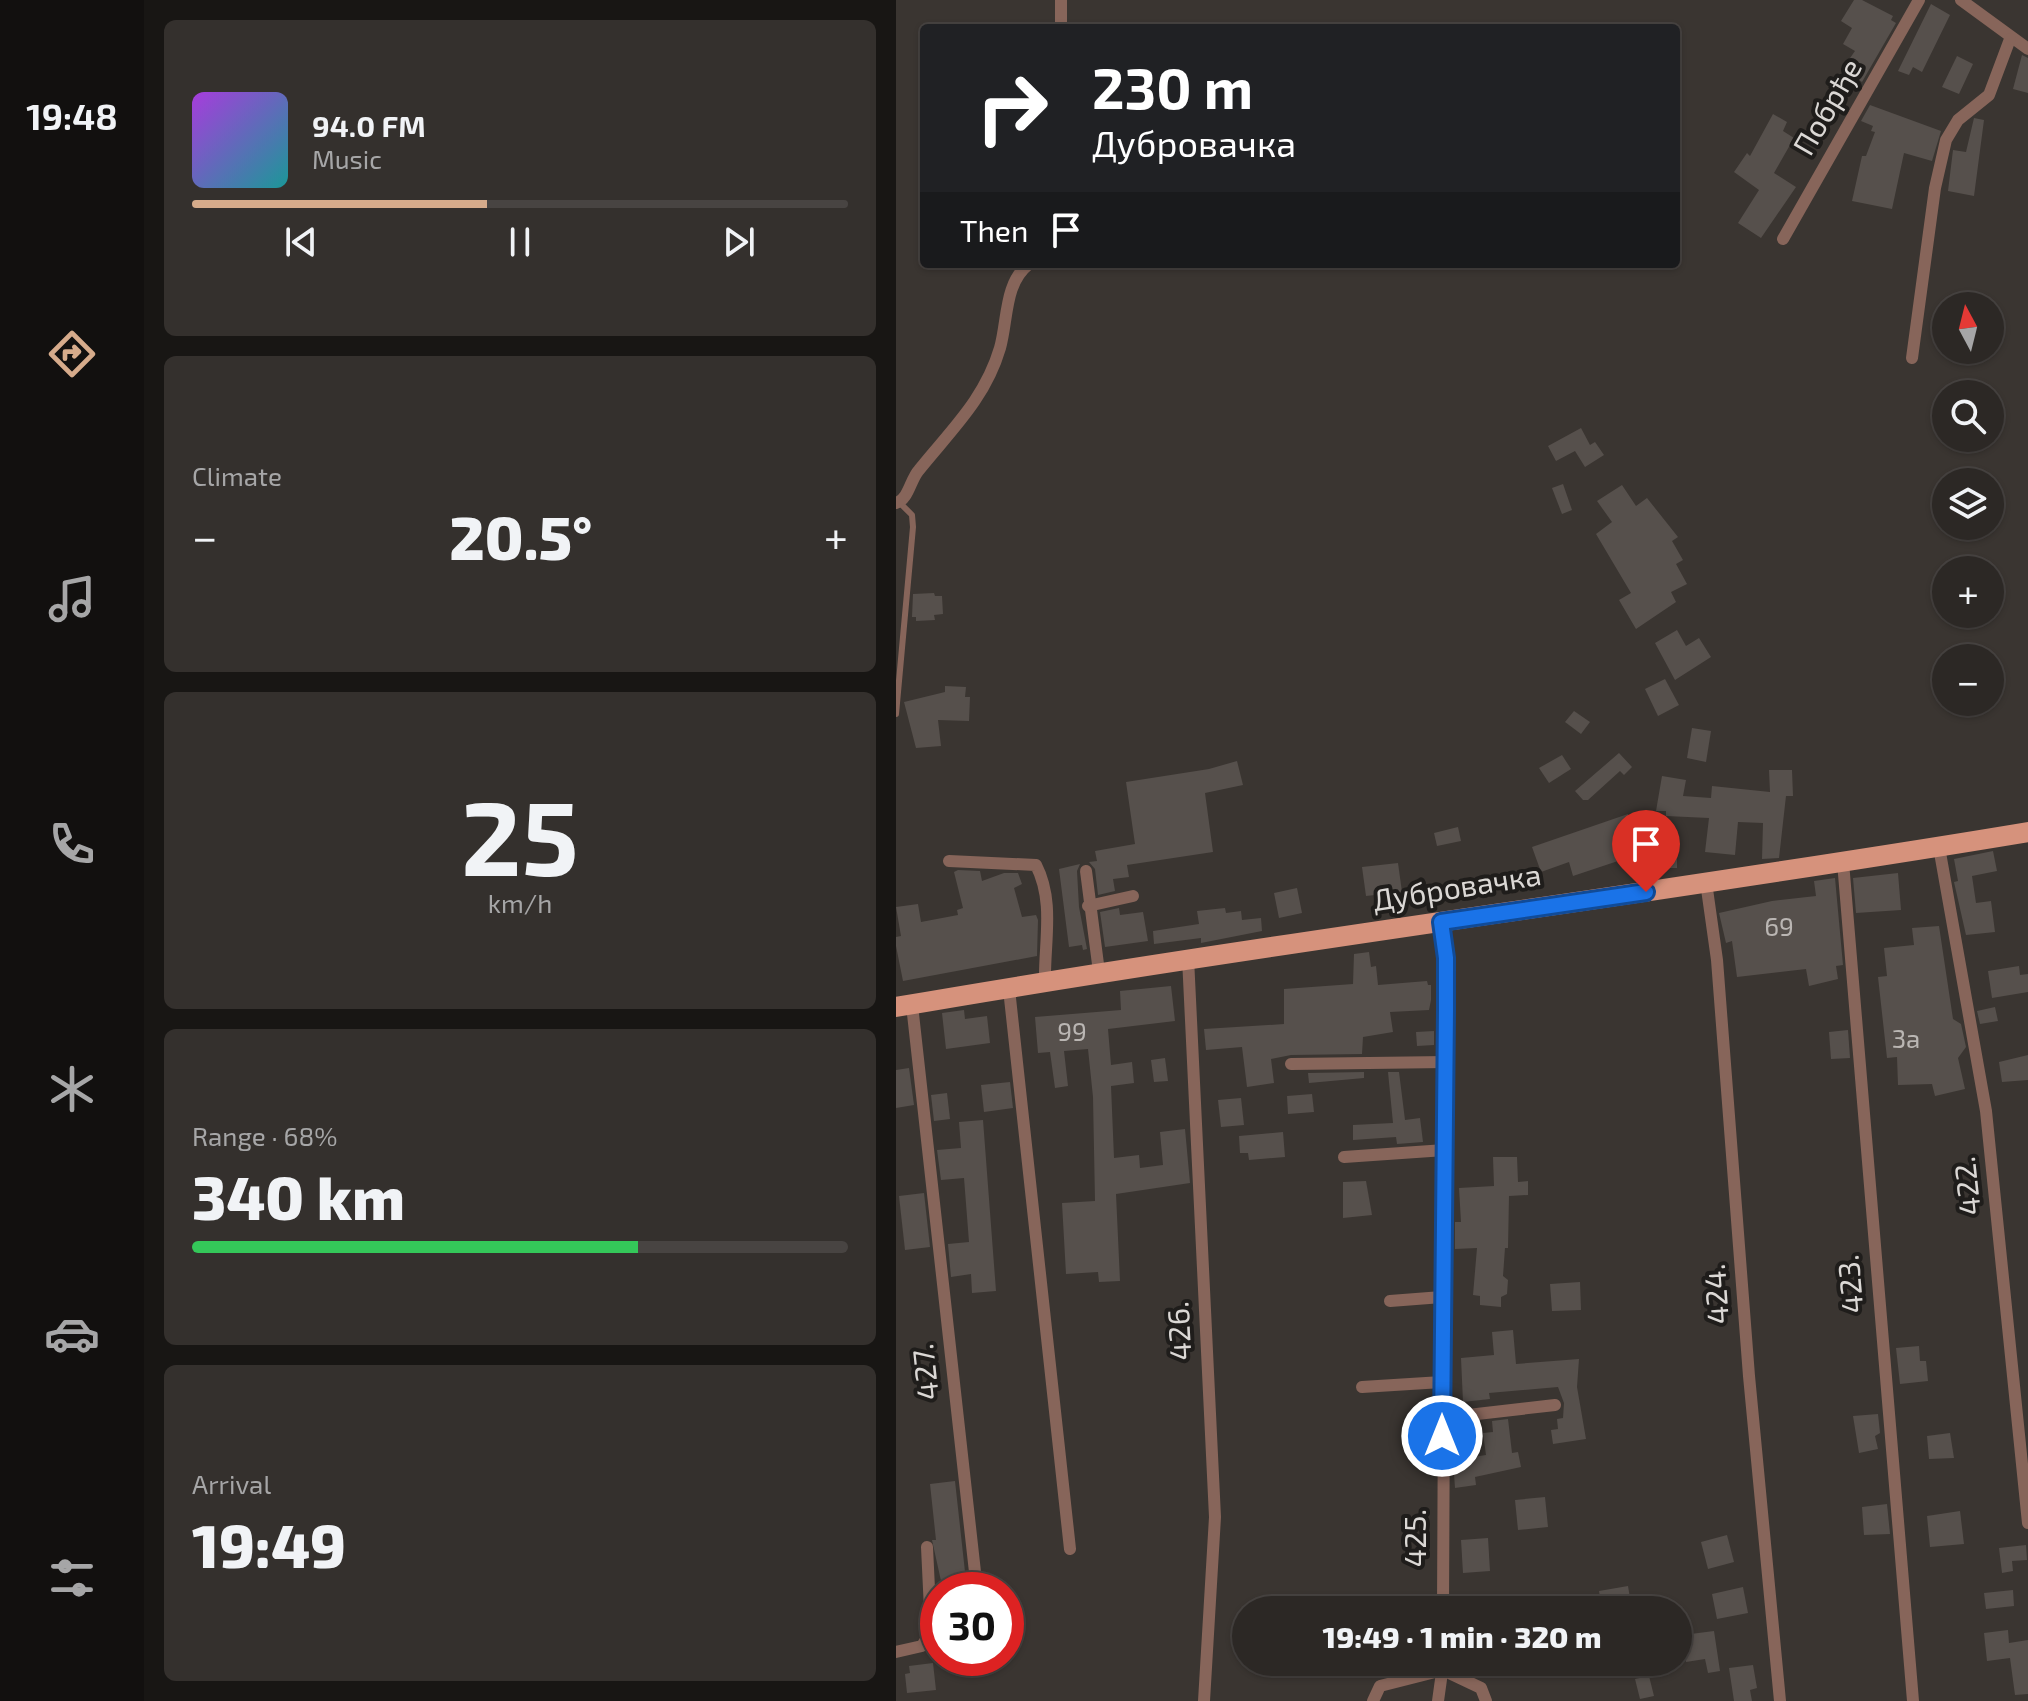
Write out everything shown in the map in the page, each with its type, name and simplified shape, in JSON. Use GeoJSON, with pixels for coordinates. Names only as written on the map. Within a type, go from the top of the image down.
{"type":"FeatureCollection","features":[{"type":"Feature","properties":{"kind":"main road","name":"Дубровачка"},"geometry":{"type":"LineString","coordinates":[[904,1006],[1188,958],[2028,832]]}},
{"type":"Feature","properties":{"kind":"street"},"geometry":{"type":"LineString","coordinates":[[1061,0],[1061,24]]}},
{"type":"Feature","properties":{"kind":"street","name":"Побрђе"},"geometry":{"type":"LineString","coordinates":[[1783,239],[1919,0]]}},
{"type":"Feature","properties":{"kind":"street"},"geometry":{"type":"LineString","coordinates":[[1961,0],[2010,39],[2028,49]]}},
{"type":"Feature","properties":{"kind":"street"},"geometry":{"type":"LineString","coordinates":[[1912,358],[1935,188],[1946,140],[1958,120],[1989,95],[2010,39]]}},
{"type":"Feature","properties":{"kind":"street"},"geometry":{"type":"LineString","coordinates":[[898,503],[918,470],[975,404],[999,348],[1014,280],[1025,268]]}},
{"type":"Feature","properties":{"kind":"street","name":"422."},"geometry":{"type":"LineString","coordinates":[[1939,847],[1986,1111],[2028,1523]]}},
{"type":"Feature","properties":{"kind":"street"},"geometry":{"type":"LineString","coordinates":[[949,861],[1036,865],[1044,880],[1049,907],[1045,982]]}},
{"type":"Feature","properties":{"kind":"street","name":"423."},"geometry":{"type":"LineString","coordinates":[[1843,862],[1913,1701]]}},
{"type":"Feature","properties":{"kind":"street"},"geometry":{"type":"LineString","coordinates":[[1086,871],[1088,906],[1099,972]]}},
{"type":"Feature","properties":{"kind":"street","name":"424."},"geometry":{"type":"LineString","coordinates":[[1706,882],[1717,960],[1749,1376],[1780,1701]]}},
{"type":"Feature","properties":{"kind":"street"},"geometry":{"type":"LineString","coordinates":[[1088,906],[1133,896]]}},
{"type":"Feature","properties":{"kind":"street","name":"425."},"geometry":{"type":"LineString","coordinates":[[1441,922],[1446,958],[1443,1596]]}},
{"type":"Feature","properties":{"kind":"street","name":"426."},"geometry":{"type":"LineString","coordinates":[[1188,958],[1215,1517],[1204,1701]]}},
{"type":"Feature","properties":{"kind":"street"},"geometry":{"type":"LineString","coordinates":[[1009,989],[1070,1549]]}},
{"type":"Feature","properties":{"kind":"street","name":"427."},"geometry":{"type":"LineString","coordinates":[[904,1006],[975,1572]]}},
{"type":"Feature","properties":{"kind":"street"},"geometry":{"type":"LineString","coordinates":[[1291,1064],[1446,1062]]}},
{"type":"Feature","properties":{"kind":"street"},"geometry":{"type":"LineString","coordinates":[[1344,1157],[1445,1150]]}},
{"type":"Feature","properties":{"kind":"street"},"geometry":{"type":"LineString","coordinates":[[1390,1301],[1442,1297]]}},
{"type":"Feature","properties":{"kind":"street"},"geometry":{"type":"LineString","coordinates":[[1362,1387],[1442,1382]]}},
{"type":"Feature","properties":{"kind":"street"},"geometry":{"type":"LineString","coordinates":[[1442,1418],[1555,1405]]}},
{"type":"Feature","properties":{"kind":"street"},"geometry":{"type":"LineString","coordinates":[[896,1652],[922,1646],[931,1631],[927,1547]]}},
{"type":"Feature","properties":{"kind":"street"},"geometry":{"type":"LineString","coordinates":[[1373,1701],[1380,1686],[1408,1676]]}},
{"type":"Feature","properties":{"kind":"street"},"geometry":{"type":"LineString","coordinates":[[1438,1701],[1442,1676]]}},
{"type":"Feature","properties":{"kind":"street"},"geometry":{"type":"LineString","coordinates":[[1460,1676],[1481,1688],[1486,1701]]}},
{"type":"Feature","properties":{"kind":"lane"},"geometry":{"type":"LineString","coordinates":[[896,714],[913,527],[912,515],[898,503]]}},
{"type":"Feature","properties":{"kind":"building"},"geometry":{"type":"Polygon","coordinates":[[[1854,0],[1862,0],[1893,16],[1891,20],[1896,23],[1862,82],[1843,68],[1855,51],[1843,44],[1852,28],[1841,21],[1854,0]]]}},
{"type":"Feature","properties":{"kind":"building"},"geometry":{"type":"Polygon","coordinates":[[[1931,4],[1950,15],[1922,72],[1913,67],[1909,75],[1898,71],[1931,4]]]}},
{"type":"Feature","properties":{"kind":"building"},"geometry":{"type":"Polygon","coordinates":[[[2022,55],[2028,58],[2028,93],[2013,89],[2022,55]]]}},
{"type":"Feature","properties":{"kind":"building"},"geometry":{"type":"Polygon","coordinates":[[[1957,56],[1973,64],[1959,94],[1942,87],[1957,56]]]}},
{"type":"Feature","properties":{"kind":"building"},"geometry":{"type":"Polygon","coordinates":[[[1870,105],[1941,131],[1932,161],[1904,153],[1892,209],[1852,201],[1862,156],[1866,156],[1875,132],[1871,131],[1873,126],[1861,121],[1870,105]]]}},
{"type":"Feature","properties":{"kind":"building"},"geometry":{"type":"Polygon","coordinates":[[[1773,114],[1787,122],[1783,131],[1794,138],[1774,173],[1796,187],[1761,238],[1738,223],[1759,190],[1734,172],[1747,153],[1750,156],[1773,114]]]}},
{"type":"Feature","properties":{"kind":"building"},"geometry":{"type":"Polygon","coordinates":[[[1974,118],[1984,120],[1974,196],[1948,191],[1953,150],[1966,152],[1974,118]]]}},
{"type":"Feature","properties":{"kind":"building"},"geometry":{"type":"Polygon","coordinates":[[[1581,428],[1590,445],[1595,442],[1604,455],[1585,467],[1575,451],[1556,461],[1548,446],[1581,428]]]}},
{"type":"Feature","properties":{"kind":"building"},"geometry":{"type":"Polygon","coordinates":[[[1563,484],[1572,510],[1562,514],[1552,488],[1563,484]]]}},
{"type":"Feature","properties":{"kind":"building"},"geometry":{"type":"Polygon","coordinates":[[[1622,485],[1636,506],[1647,498],[1678,537],[1672,541],[1683,560],[1676,564],[1687,584],[1671,592],[1676,602],[1636,629],[1619,600],[1631,593],[1596,534],[1612,522],[1597,501],[1622,485]]]}},
{"type":"Feature","properties":{"kind":"building"},"geometry":{"type":"Polygon","coordinates":[[[934,593],[935,596],[942,596],[943,614],[934,615],[935,620],[916,621],[916,617],[912,617],[913,594],[934,593]]]}},
{"type":"Feature","properties":{"kind":"building"},"geometry":{"type":"Polygon","coordinates":[[[1677,630],[1686,646],[1699,638],[1711,657],[1675,680],[1655,643],[1677,630]]]}},
{"type":"Feature","properties":{"kind":"building"},"geometry":{"type":"Polygon","coordinates":[[[1665,679],[1679,705],[1658,716],[1645,689],[1665,679]]]}},
{"type":"Feature","properties":{"kind":"building"},"geometry":{"type":"Polygon","coordinates":[[[945,686],[966,687],[965,697],[970,697],[969,721],[938,720],[941,746],[916,748],[904,702],[945,692],[945,686]]]}},
{"type":"Feature","properties":{"kind":"building"},"geometry":{"type":"Polygon","coordinates":[[[1574,711],[1590,722],[1581,734],[1565,722],[1574,711]]]}},
{"type":"Feature","properties":{"kind":"building"},"geometry":{"type":"Polygon","coordinates":[[[1692,728],[1711,731],[1706,762],[1687,758],[1692,728]]]}},
{"type":"Feature","properties":{"kind":"building"},"geometry":{"type":"Polygon","coordinates":[[[1619,753],[1632,767],[1624,775],[1620,771],[1588,800],[1583,800],[1575,791],[1619,753]]]}},
{"type":"Feature","properties":{"kind":"building"},"geometry":{"type":"Polygon","coordinates":[[[1562,755],[1571,769],[1549,783],[1539,768],[1562,755]]]}},
{"type":"Feature","properties":{"kind":"building"},"geometry":{"type":"Polygon","coordinates":[[[1237,761],[1243,785],[1205,793],[1213,852],[1127,865],[1129,877],[1113,879],[1115,891],[1098,895],[1095,869],[1089,862],[1097,861],[1095,851],[1135,844],[1126,782],[1209,769],[1237,761]]]}},
{"type":"Feature","properties":{"kind":"building"},"geometry":{"type":"Polygon","coordinates":[[[1769,770],[1792,770],[1793,796],[1786,796],[1779,858],[1762,859],[1763,823],[1738,822],[1735,855],[1705,852],[1709,818],[1666,816],[1666,811],[1656,811],[1662,776],[1686,780],[1683,796],[1711,798],[1712,786],[1770,792],[1769,770]]]}},
{"type":"Feature","properties":{"kind":"building"},"geometry":{"type":"Polygon","coordinates":[[[1628,814],[1639,854],[1573,876],[1569,862],[1541,872],[1532,847],[1628,814]]]}},
{"type":"Feature","properties":{"kind":"building"},"geometry":{"type":"Polygon","coordinates":[[[1458,827],[1461,841],[1437,846],[1434,833],[1458,827]]]}},
{"type":"Feature","properties":{"kind":"building"},"geometry":{"type":"Polygon","coordinates":[[[1662,843],[1677,843],[1677,868],[1651,868],[1651,852],[1662,852],[1662,843]]]}},
{"type":"Feature","properties":{"kind":"building"},"geometry":{"type":"Polygon","coordinates":[[[1993,851],[1997,871],[1972,876],[1976,903],[1991,901],[1995,932],[1966,935],[1954,882],[1958,881],[1954,859],[1993,851]]]}},
{"type":"Feature","properties":{"kind":"building"},"geometry":{"type":"Polygon","coordinates":[[[1398,863],[1402,892],[1366,896],[1362,867],[1398,863]]]}},
{"type":"Feature","properties":{"kind":"building"},"geometry":{"type":"Polygon","coordinates":[[[1080,864],[1077,871],[1079,907],[1087,949],[1083,950],[1082,945],[1069,947],[1059,869],[1080,864]]]}},
{"type":"Feature","properties":{"kind":"building"},"geometry":{"type":"Polygon","coordinates":[[[980,871],[982,881],[1004,873],[1018,873],[1022,884],[1014,888],[1022,917],[1036,915],[1038,920],[1037,956],[903,981],[896,946],[896,937],[901,936],[896,907],[918,904],[921,922],[958,915],[957,910],[963,908],[954,872],[980,871]]]}},
{"type":"Feature","properties":{"kind":"building"},"geometry":{"type":"Polygon","coordinates":[[[1898,873],[1901,910],[1856,913],[1853,878],[1898,873]]]}},
{"type":"Feature","properties":{"kind":"building"},"geometry":{"type":"Polygon","coordinates":[[[1835,878],[1843,965],[1836,966],[1838,979],[1809,986],[1806,969],[1737,977],[1732,941],[1726,943],[1719,913],[1772,901],[1816,896],[1814,881],[1835,878]]]}},
{"type":"Feature","properties":{"kind":"building"},"geometry":{"type":"Polygon","coordinates":[[[1297,888],[1302,913],[1279,918],[1274,893],[1297,888]]]}},
{"type":"Feature","properties":{"kind":"building"},"geometry":{"type":"Polygon","coordinates":[[[1119,908],[1120,915],[1143,912],[1148,941],[1105,947],[1100,912],[1119,908]]]}},
{"type":"Feature","properties":{"kind":"building"},"geometry":{"type":"Polygon","coordinates":[[[1225,908],[1226,913],[1241,911],[1242,920],[1261,918],[1262,931],[1201,943],[1201,938],[1154,944],[1153,931],[1199,924],[1197,911],[1225,908]]]}},
{"type":"Feature","properties":{"kind":"building"},"geometry":{"type":"Polygon","coordinates":[[[1939,926],[1953,1019],[1961,1024],[1966,1047],[1958,1058],[1965,1089],[1935,1096],[1932,1084],[1898,1085],[1897,1057],[1887,1058],[1878,977],[1887,976],[1884,948],[1914,945],[1912,928],[1939,926]]]}},
{"type":"Feature","properties":{"kind":"building"},"geometry":{"type":"Polygon","coordinates":[[[1369,952],[1371,967],[1376,966],[1378,985],[1427,981],[1431,985],[1431,1000],[1429,1010],[1390,1012],[1393,1032],[1363,1037],[1362,1054],[1291,1055],[1271,1059],[1274,1083],[1247,1087],[1242,1047],[1206,1050],[1204,1029],[1284,1024],[1284,989],[1353,984],[1354,954],[1369,952]]]}},
{"type":"Feature","properties":{"kind":"building"},"geometry":{"type":"Polygon","coordinates":[[[2019,966],[2020,975],[2028,974],[2028,992],[1992,998],[1988,971],[2019,966]]]}},
{"type":"Feature","properties":{"kind":"building"},"geometry":{"type":"Polygon","coordinates":[[[1171,986],[1175,1021],[1108,1029],[1111,1065],[1132,1062],[1134,1083],[1111,1086],[1114,1158],[1139,1155],[1140,1168],[1163,1165],[1160,1132],[1185,1129],[1190,1183],[1116,1194],[1120,1281],[1099,1282],[1098,1272],[1066,1274],[1062,1203],[1095,1201],[1093,1097],[1088,1049],[1064,1051],[1068,1086],[1055,1088],[1050,1052],[1038,1053],[1035,1017],[1121,1010],[1120,991],[1171,986]]]}},
{"type":"Feature","properties":{"kind":"building"},"geometry":{"type":"Polygon","coordinates":[[[1995,1007],[1998,1021],[1980,1024],[1977,1011],[1995,1007]]]}},
{"type":"Feature","properties":{"kind":"building"},"geometry":{"type":"Polygon","coordinates":[[[964,1010],[965,1019],[987,1016],[990,1043],[946,1049],[942,1013],[964,1010]]]}},
{"type":"Feature","properties":{"kind":"building"},"geometry":{"type":"Polygon","coordinates":[[[1848,1030],[1850,1058],[1831,1059],[1829,1032],[1848,1030]]]}},
{"type":"Feature","properties":{"kind":"building"},"geometry":{"type":"Polygon","coordinates":[[[1434,1031],[1434,1045],[1417,1046],[1416,1032],[1434,1031]]]}},
{"type":"Feature","properties":{"kind":"building"},"geometry":{"type":"Polygon","coordinates":[[[2028,1055],[2028,1080],[2002,1082],[1999,1062],[2028,1055]]]}},
{"type":"Feature","properties":{"kind":"building"},"geometry":{"type":"Polygon","coordinates":[[[1165,1058],[1168,1081],[1154,1082],[1151,1060],[1165,1058]]]}},
{"type":"Feature","properties":{"kind":"building"},"geometry":{"type":"Polygon","coordinates":[[[909,1068],[914,1105],[896,1108],[896,1070],[909,1068]]]}},
{"type":"Feature","properties":{"kind":"building"},"geometry":{"type":"Polygon","coordinates":[[[1364,1072],[1364,1078],[1309,1083],[1308,1073],[1364,1072]]]}},
{"type":"Feature","properties":{"kind":"building"},"geometry":{"type":"Polygon","coordinates":[[[1388,1072],[1399,1072],[1405,1120],[1420,1118],[1423,1142],[1397,1144],[1396,1137],[1353,1140],[1353,1125],[1393,1123],[1388,1072]]]}},
{"type":"Feature","properties":{"kind":"building"},"geometry":{"type":"Polygon","coordinates":[[[1010,1082],[1013,1108],[984,1112],[981,1085],[1010,1082]]]}},
{"type":"Feature","properties":{"kind":"building"},"geometry":{"type":"Polygon","coordinates":[[[947,1093],[950,1119],[934,1121],[931,1095],[947,1093]]]}},
{"type":"Feature","properties":{"kind":"building"},"geometry":{"type":"Polygon","coordinates":[[[1312,1094],[1314,1112],[1288,1114],[1287,1096],[1312,1094]]]}},
{"type":"Feature","properties":{"kind":"building"},"geometry":{"type":"Polygon","coordinates":[[[1241,1098],[1244,1125],[1221,1127],[1218,1100],[1241,1098]]]}},
{"type":"Feature","properties":{"kind":"building"},"geometry":{"type":"Polygon","coordinates":[[[983,1120],[996,1291],[972,1293],[971,1274],[951,1277],[948,1244],[969,1242],[964,1178],[941,1180],[937,1150],[961,1148],[959,1122],[983,1120]]]}},
{"type":"Feature","properties":{"kind":"building"},"geometry":{"type":"Polygon","coordinates":[[[1283,1132],[1285,1157],[1249,1160],[1248,1153],[1240,1153],[1239,1136],[1283,1132]]]}},
{"type":"Feature","properties":{"kind":"building"},"geometry":{"type":"Polygon","coordinates":[[[1493,1157],[1517,1157],[1518,1182],[1528,1181],[1528,1195],[1509,1196],[1508,1248],[1505,1248],[1503,1276],[1508,1280],[1507,1294],[1501,1297],[1501,1307],[1480,1305],[1480,1296],[1473,1295],[1477,1248],[1455,1249],[1455,1222],[1461,1222],[1459,1188],[1494,1186],[1493,1157]]]}},
{"type":"Feature","properties":{"kind":"building"},"geometry":{"type":"Polygon","coordinates":[[[1366,1181],[1372,1215],[1343,1218],[1343,1182],[1366,1181]]]}},
{"type":"Feature","properties":{"kind":"building"},"geometry":{"type":"Polygon","coordinates":[[[924,1193],[930,1247],[905,1250],[899,1196],[924,1193]]]}},
{"type":"Feature","properties":{"kind":"building"},"geometry":{"type":"Polygon","coordinates":[[[1580,1282],[1581,1310],[1552,1311],[1550,1284],[1580,1282]]]}},
{"type":"Feature","properties":{"kind":"building"},"geometry":{"type":"Polygon","coordinates":[[[1513,1330],[1516,1364],[1579,1359],[1577,1387],[1586,1439],[1553,1444],[1551,1430],[1558,1429],[1557,1419],[1563,1418],[1564,1403],[1558,1387],[1489,1393],[1490,1399],[1463,1402],[1461,1358],[1494,1355],[1492,1332],[1513,1330]]]}},
{"type":"Feature","properties":{"kind":"building"},"geometry":{"type":"Polygon","coordinates":[[[1919,1346],[1920,1361],[1926,1361],[1928,1381],[1900,1384],[1896,1348],[1919,1346]]]}},
{"type":"Feature","properties":{"kind":"building"},"geometry":{"type":"Polygon","coordinates":[[[1878,1414],[1880,1433],[1875,1436],[1878,1449],[1859,1453],[1853,1416],[1878,1414]]]}},
{"type":"Feature","properties":{"kind":"building"},"geometry":{"type":"Polygon","coordinates":[[[1508,1419],[1512,1453],[1518,1452],[1521,1467],[1475,1477],[1476,1485],[1455,1488],[1453,1460],[1486,1455],[1483,1433],[1493,1432],[1492,1421],[1508,1419]]]}},
{"type":"Feature","properties":{"kind":"building"},"geometry":{"type":"Polygon","coordinates":[[[1950,1433],[1954,1458],[1929,1459],[1927,1436],[1950,1433]]]}},
{"type":"Feature","properties":{"kind":"building"},"geometry":{"type":"Polygon","coordinates":[[[955,1481],[965,1572],[939,1572],[932,1540],[936,1540],[930,1484],[955,1481]]]}},
{"type":"Feature","properties":{"kind":"building"},"geometry":{"type":"Polygon","coordinates":[[[1545,1497],[1548,1527],[1518,1530],[1515,1500],[1545,1497]]]}},
{"type":"Feature","properties":{"kind":"building"},"geometry":{"type":"Polygon","coordinates":[[[1887,1504],[1890,1534],[1864,1535],[1862,1507],[1887,1504]]]}},
{"type":"Feature","properties":{"kind":"building"},"geometry":{"type":"Polygon","coordinates":[[[1960,1511],[1964,1544],[1930,1547],[1927,1516],[1960,1511]]]}},
{"type":"Feature","properties":{"kind":"building"},"geometry":{"type":"Polygon","coordinates":[[[1727,1535],[1734,1562],[1708,1569],[1701,1542],[1727,1535]]]}},
{"type":"Feature","properties":{"kind":"building"},"geometry":{"type":"Polygon","coordinates":[[[1488,1538],[1490,1571],[1463,1573],[1461,1540],[1488,1538]]]}},
{"type":"Feature","properties":{"kind":"building"},"geometry":{"type":"Polygon","coordinates":[[[2026,1545],[2027,1560],[2012,1561],[2013,1571],[2002,1573],[1999,1548],[2026,1545]]]}},
{"type":"Feature","properties":{"kind":"building"},"geometry":{"type":"Polygon","coordinates":[[[1628,1586],[1630,1596],[1600,1596],[1599,1591],[1628,1586]]]}},
{"type":"Feature","properties":{"kind":"building"},"geometry":{"type":"Polygon","coordinates":[[[1743,1587],[1748,1613],[1717,1619],[1712,1594],[1743,1587]]]}},
{"type":"Feature","properties":{"kind":"building"},"geometry":{"type":"Polygon","coordinates":[[[2013,1590],[2014,1606],[1986,1609],[1984,1593],[2013,1590]]]}},
{"type":"Feature","properties":{"kind":"building"},"geometry":{"type":"Polygon","coordinates":[[[2008,1630],[2009,1643],[2028,1640],[2028,1694],[2015,1695],[2010,1658],[1987,1661],[1984,1633],[2008,1630]]]}},
{"type":"Feature","properties":{"kind":"building"},"geometry":{"type":"Polygon","coordinates":[[[1714,1631],[1720,1671],[1708,1673],[1705,1659],[1692,1661],[1692,1634],[1714,1631]]]}},
{"type":"Feature","properties":{"kind":"building"},"geometry":{"type":"Polygon","coordinates":[[[920,1665],[920,1676],[934,1676],[936,1690],[907,1693],[905,1674],[910,1673],[909,1666],[920,1665]]]}},
{"type":"Feature","properties":{"kind":"building"},"geometry":{"type":"Polygon","coordinates":[[[1753,1665],[1757,1688],[1750,1690],[1752,1701],[1734,1701],[1729,1668],[1753,1665]]]}},
{"type":"Feature","properties":{"kind":"building"},"geometry":{"type":"Polygon","coordinates":[[[1649,1676],[1654,1696],[1640,1699],[1635,1679],[1649,1676]]]}},
{"type":"Feature","properties":{"kind":"route"},"geometry":{"type":"LineString","coordinates":[[1442,1436],[1446,958],[1441,922],[1646,892]]}}]}
